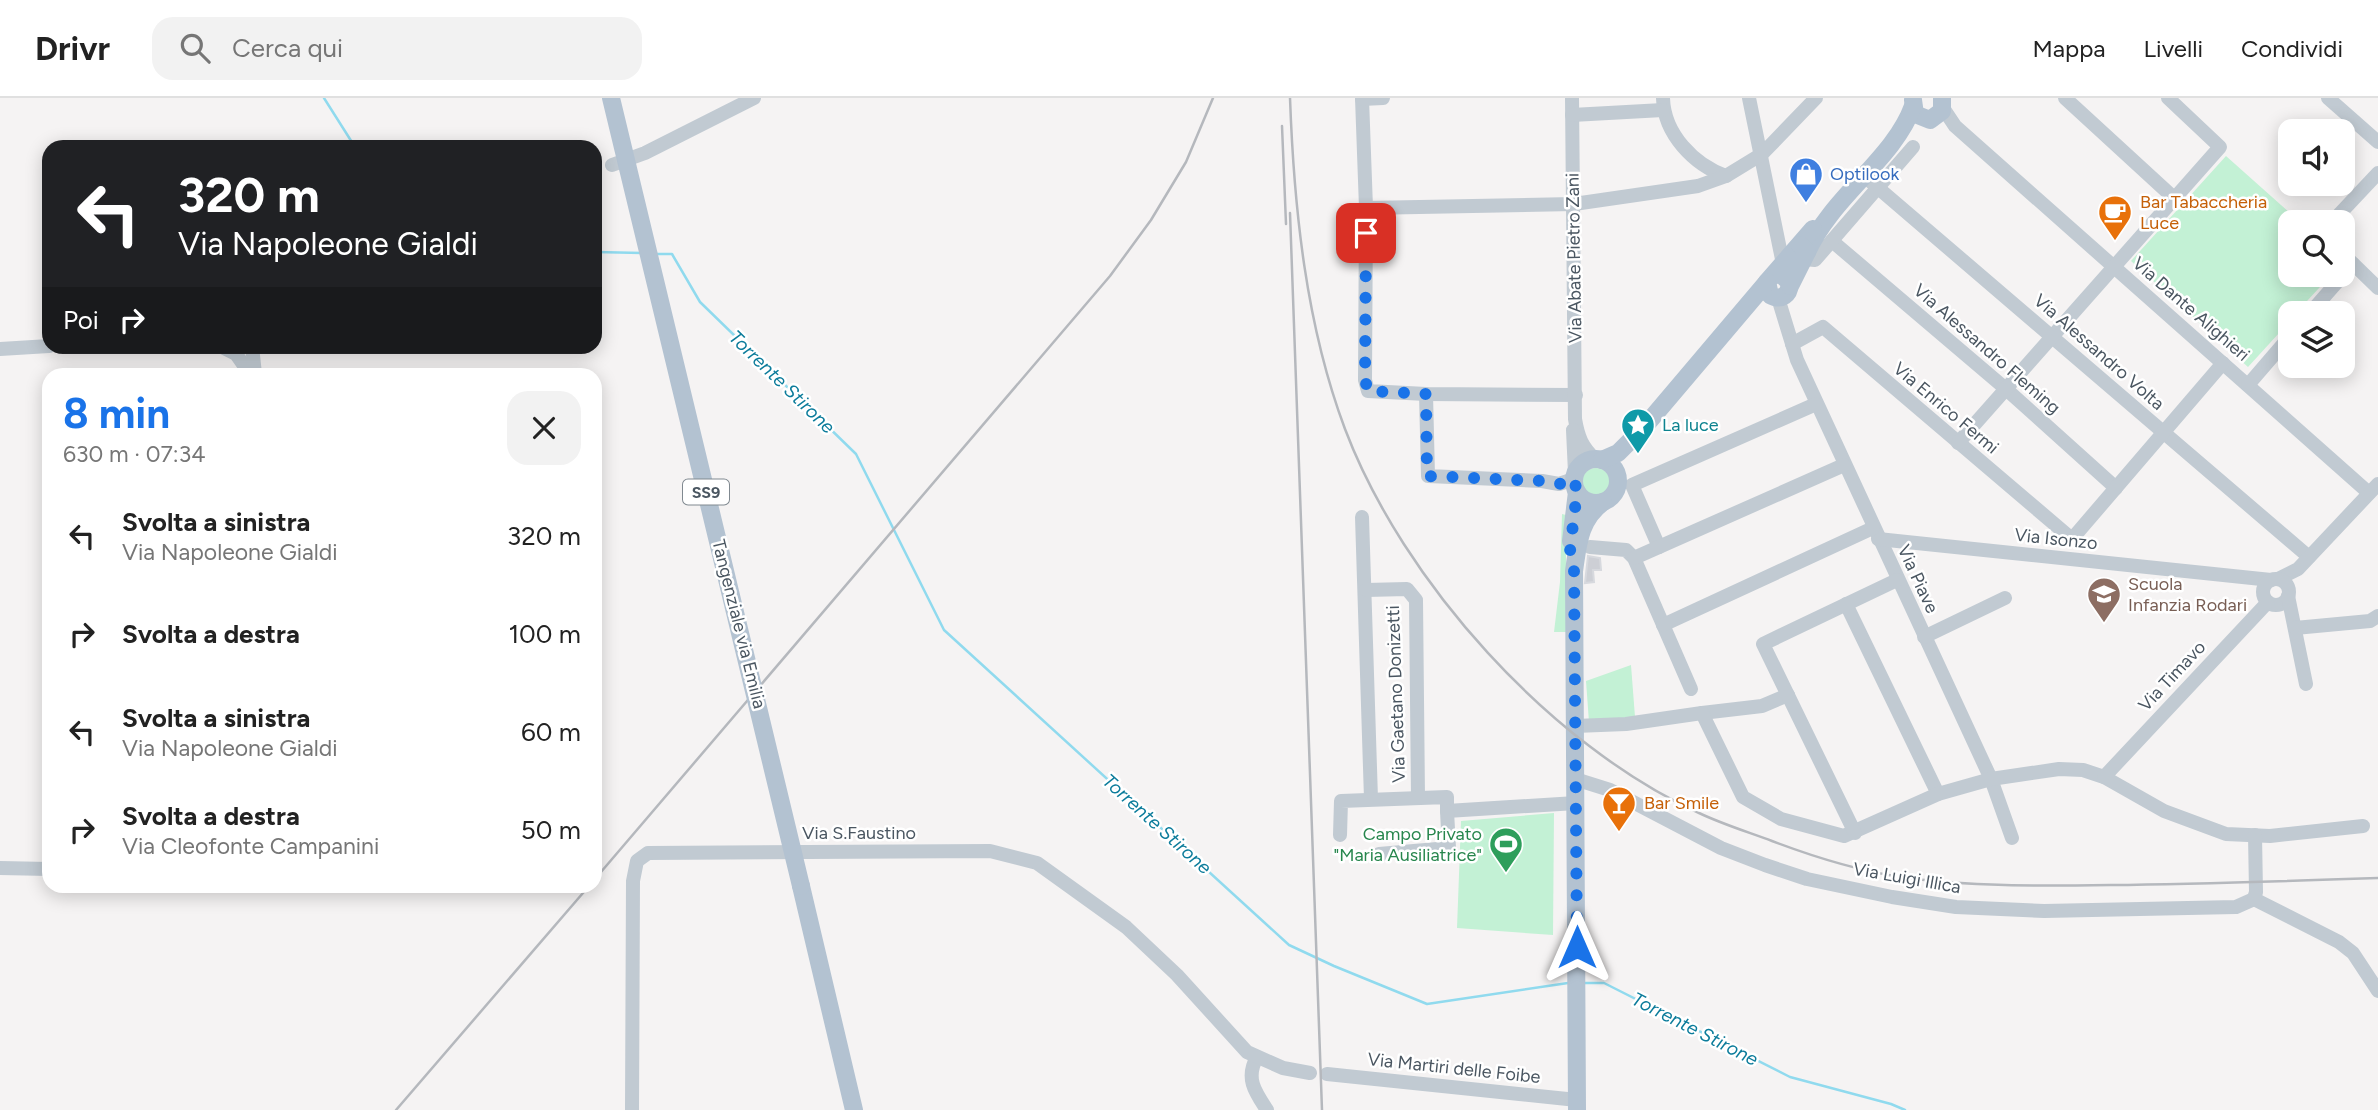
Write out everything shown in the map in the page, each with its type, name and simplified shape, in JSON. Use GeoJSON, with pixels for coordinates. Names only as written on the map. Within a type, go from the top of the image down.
{"type":"FeatureCollection","features":[{"type":"Feature","properties":{"kind":"main road","name":"Tangenziale via Emilia"},"geometry":{"type":"LineString","coordinates":[[611,98],[854,1110]]}},
{"type":"Feature","properties":{"kind":"main road"},"geometry":{"type":"LineString","coordinates":[[1913,102],[1918,117],[1940,108]]}},
{"type":"Feature","properties":{"kind":"main road"},"geometry":{"type":"LineString","coordinates":[[1899,135],[1913,102]]}},
{"type":"Feature","properties":{"kind":"main road"},"geometry":{"type":"LineString","coordinates":[[1645,426],[1628,452],[1616,490],[1603,502],[1588,502],[1575,481],[1583,463],[1618,453],[1645,426],[1744,311],[1779,285],[1828,215],[1899,135],[1940,108]]}},
{"type":"Feature","properties":{"kind":"main road"},"geometry":{"type":"LineString","coordinates":[[1599,460],[1612,467],[1618,478]]}},
{"type":"Feature","properties":{"kind":"main road","name":"Via Abate Pietro Zani"},"geometry":{"type":"LineString","coordinates":[[1574,571],[1570,549],[1575,481]]}},
{"type":"Feature","properties":{"kind":"main road","name":"Via Abate Pietro Zani"},"geometry":{"type":"LineString","coordinates":[[1577,1105],[1574,571],[1579,534],[1591,511],[1603,502]]}},
{"type":"Feature","properties":{"kind":"street"},"geometry":{"type":"LineString","coordinates":[[612,165],[645,153],[754,98]]}},
{"type":"Feature","properties":{"kind":"street"},"geometry":{"type":"LineString","coordinates":[[1383,98],[1362,99],[1366,208],[1365,380],[1368,391],[1576,395]]}},
{"type":"Feature","properties":{"kind":"street","name":"Via Abate Pietro Zani"},"geometry":{"type":"LineString","coordinates":[[1572,98],[1576,395],[1572,432],[1575,481]]}},
{"type":"Feature","properties":{"kind":"street","name":"Via Piave"},"geometry":{"type":"LineString","coordinates":[[1749,98],[1774,219],[1779,285],[1791,340],[1816,404],[1991,779],[2012,838]]}},
{"type":"Feature","properties":{"kind":"street"},"geometry":{"type":"LineString","coordinates":[[1366,208],[1574,204],[1699,186],[1726,176],[1762,154],[1816,98]]}},
{"type":"Feature","properties":{"kind":"street"},"geometry":{"type":"LineString","coordinates":[[2065,98],[2175,199]]}},
{"type":"Feature","properties":{"kind":"street"},"geometry":{"type":"LineString","coordinates":[[1958,443],[2220,147],[2168,98]]}},
{"type":"Feature","properties":{"kind":"street"},"geometry":{"type":"LineString","coordinates":[[2328,98],[2378,142]]}},
{"type":"Feature","properties":{"kind":"street"},"geometry":{"type":"LineString","coordinates":[[1572,115],[1663,104],[1671,127],[1686,151],[1709,170],[1726,176]]}},
{"type":"Feature","properties":{"kind":"street","name":"Via Dante Alighieri"},"geometry":{"type":"LineString","coordinates":[[1940,108],[1955,126],[2222,363],[2374,488]]}},
{"type":"Feature","properties":{"kind":"street"},"geometry":{"type":"LineString","coordinates":[[1774,219],[1784,243],[1815,260],[1913,147]]}},
{"type":"Feature","properties":{"kind":"street"},"geometry":{"type":"LineString","coordinates":[[2343,210],[2378,173]]}},
{"type":"Feature","properties":{"kind":"street","name":"Via Alessandro Volta"},"geometry":{"type":"LineString","coordinates":[[1863,175],[2309,557]]}},
{"type":"Feature","properties":{"kind":"street","name":"Via Alessandro Fleming"},"geometry":{"type":"LineString","coordinates":[[1832,241],[2006,389],[2116,488]]}},
{"type":"Feature","properties":{"kind":"street"},"geometry":{"type":"LineString","coordinates":[[2355,266],[2378,288]]}},
{"type":"Feature","properties":{"kind":"street","name":"Via Enrico Fermi"},"geometry":{"type":"LineString","coordinates":[[1791,340],[1823,327],[2072,539],[2116,488]]}},
{"type":"Feature","properties":{"kind":"street"},"geometry":{"type":"LineString","coordinates":[[0,349],[42,346]]}},
{"type":"Feature","properties":{"kind":"street"},"geometry":{"type":"LineString","coordinates":[[2248,385],[2278,350]]}},
{"type":"Feature","properties":{"kind":"street"},"geometry":{"type":"LineString","coordinates":[[236,354],[248,368]]}},
{"type":"Feature","properties":{"kind":"street"},"geometry":{"type":"LineString","coordinates":[[2116,488],[2222,363]]}},
{"type":"Feature","properties":{"kind":"street"},"geometry":{"type":"LineString","coordinates":[[1426,394],[1427,476],[1559,484],[1575,481]]}},
{"type":"Feature","properties":{"kind":"street"},"geometry":{"type":"LineString","coordinates":[[1659,547],[1632,485],[1816,404]]}},
{"type":"Feature","properties":{"kind":"street","name":"Via Abate Pietro Zani"},"geometry":{"type":"LineString","coordinates":[[1575,419],[1578,437],[1584,448],[1599,460]]}},
{"type":"Feature","properties":{"kind":"street"},"geometry":{"type":"LineString","coordinates":[[1634,558],[1844,465]]}},
{"type":"Feature","properties":{"kind":"street"},"geometry":{"type":"LineString","coordinates":[[2298,569],[2274,580],[2263,589],[2269,601],[2285,601],[2298,569],[2374,488]]}},
{"type":"Feature","properties":{"kind":"street"},"geometry":{"type":"LineString","coordinates":[[1362,517],[1371,799]]}},
{"type":"Feature","properties":{"kind":"street"},"geometry":{"type":"LineString","coordinates":[[1663,625],[1875,533]]}},
{"type":"Feature","properties":{"kind":"street","name":"Via Isonzo"},"geometry":{"type":"LineString","coordinates":[[1875,533],[2021,555],[2274,580]]}},
{"type":"Feature","properties":{"kind":"street"},"geometry":{"type":"LineString","coordinates":[[1590,547],[1626,550],[1634,558],[1691,689]]}},
{"type":"Feature","properties":{"kind":"street","name":"Via Isonzo"},"geometry":{"type":"LineString","coordinates":[[2230,575],[2269,601],[2295,628]]}},
{"type":"Feature","properties":{"kind":"street"},"geometry":{"type":"LineString","coordinates":[[1855,833],[1763,643],[1897,580]]}},
{"type":"Feature","properties":{"kind":"street"},"geometry":{"type":"LineString","coordinates":[[2274,580],[2285,583],[2306,684]]}},
{"type":"Feature","properties":{"kind":"street","name":"Via Gaetano Donizetti"},"geometry":{"type":"LineString","coordinates":[[1366,590],[1407,589],[1416,600],[1418,798]]}},
{"type":"Feature","properties":{"kind":"street"},"geometry":{"type":"LineString","coordinates":[[1924,637],[2005,598]]}},
{"type":"Feature","properties":{"kind":"street","name":"Via Timavo"},"geometry":{"type":"LineString","coordinates":[[2104,777],[2269,601]]}},
{"type":"Feature","properties":{"kind":"street"},"geometry":{"type":"LineString","coordinates":[[1846,604],[1938,794]]}},
{"type":"Feature","properties":{"kind":"street"},"geometry":{"type":"LineString","coordinates":[[2295,628],[2370,621],[2378,616]]}},
{"type":"Feature","properties":{"kind":"street"},"geometry":{"type":"LineString","coordinates":[[1575,726],[1626,724],[1762,706],[1788,695]]}},
{"type":"Feature","properties":{"kind":"street"},"geometry":{"type":"LineString","coordinates":[[1702,713],[1743,797],[1781,819],[1844,836],[1938,794],[1991,779],[2059,769],[2083,770],[2104,777],[2164,811],[2226,834],[2255,835],[2363,825]]}},
{"type":"Feature","properties":{"kind":"street","name":"Via Luigi Illica"},"geometry":{"type":"LineString","coordinates":[[1575,779],[1611,790],[1721,848],[1765,866],[1807,879],[1892,897],[1956,907],[2044,911],[2224,908],[2236,907],[2253,899]]}},
{"type":"Feature","properties":{"kind":"street"},"geometry":{"type":"LineString","coordinates":[[1340,835],[1341,801],[1447,797],[1449,848],[1379,854]]}},
{"type":"Feature","properties":{"kind":"street"},"geometry":{"type":"LineString","coordinates":[[1447,811],[1576,803]]}},
{"type":"Feature","properties":{"kind":"street"},"geometry":{"type":"LineString","coordinates":[[2255,835],[2256,892],[2253,899],[2339,942],[2353,953],[2378,991]]}},
{"type":"Feature","properties":{"kind":"street","name":"Via S.Faustino"},"geometry":{"type":"LineString","coordinates":[[632,1110],[633,881],[637,861],[648,853],[990,851],[1037,863],[1148,946],[1238,1045],[1283,1068],[1310,1073]]}},
{"type":"Feature","properties":{"kind":"street"},"geometry":{"type":"LineString","coordinates":[[0,868],[42,869]]}},
{"type":"Feature","properties":{"kind":"street"},"geometry":{"type":"LineString","coordinates":[[1257,1057],[1250,1080],[1267,1110]]}},
{"type":"Feature","properties":{"kind":"street","name":"Via Martiri delle Foibe"},"geometry":{"type":"LineString","coordinates":[[1327,1074],[1577,1105]]}},
{"type":"Feature","properties":{"kind":"green space"},"geometry":{"type":"Polygon","coordinates":[[[2226,156],[2287,210],[2278,210],[2278,287],[2320,287],[2307,301],[2278,301],[2278,334],[2248,367],[2131,261],[2226,156]]]}},
{"type":"Feature","properties":{"kind":"green space"},"geometry":{"type":"Polygon","coordinates":[[[1596,468],[1606,472],[1610,482],[1606,492],[1596,496],[1586,492],[1582,482],[1586,472],[1596,468]]]}},
{"type":"Feature","properties":{"kind":"green space"},"geometry":{"type":"Polygon","coordinates":[[[1562,514],[1570,516],[1566,538],[1566,632],[1554,632],[1560,582],[1562,514]]]}},
{"type":"Feature","properties":{"kind":"green space"},"geometry":{"type":"Polygon","coordinates":[[[1631,665],[1635,717],[1589,722],[1586,681],[1631,665]]]}},
{"type":"Feature","properties":{"kind":"green space","name":"Campo Privato \"Maria Ausiliatrice\""},"geometry":{"type":"Polygon","coordinates":[[[1554,813],[1553,935],[1457,928],[1461,821],[1554,813]]]}},
{"type":"Feature","properties":{"kind":"building"},"geometry":{"type":"Polygon","coordinates":[[[1588,556],[1600,558],[1601,570],[1593,570],[1594,582],[1585,583],[1588,556]]]}},
{"type":"Feature","properties":{"kind":"waterway","name":"Torrente Stirone"},"geometry":{"type":"LineString","coordinates":[[324,98],[351,140]]}},
{"type":"Feature","properties":{"kind":"waterway","name":"Torrente Stirone"},"geometry":{"type":"LineString","coordinates":[[602,252],[642,253]]}},
{"type":"Feature","properties":{"kind":"waterway","name":"Torrente Stirone"},"geometry":{"type":"LineString","coordinates":[[656,254],[672,254],[700,302],[856,454],[944,630],[1289,945],[1427,1004],[1568,983]]}},
{"type":"Feature","properties":{"kind":"waterway","name":"Torrente Stirone"},"geometry":{"type":"LineString","coordinates":[[1582,983],[1604,983],[1790,1077],[1905,1110]]}},
{"type":"Feature","properties":{"kind":"railway"},"geometry":{"type":"LineString","coordinates":[[602,871],[1110,276],[1151,220],[1186,162],[1213,98]]}},
{"type":"Feature","properties":{"kind":"railway"},"geometry":{"type":"LineString","coordinates":[[1290,98],[1299,224],[1312,308],[1321,349],[1345,429],[1371,487],[1404,544],[1443,600],[1488,653],[1537,702],[1589,746],[1643,783],[1708,817],[1819,858],[1900,877],[1953,883],[2032,886],[2378,878]]}},
{"type":"Feature","properties":{"kind":"railway"},"geometry":{"type":"LineString","coordinates":[[1282,126],[1286,224]]}},
{"type":"Feature","properties":{"kind":"railway"},"geometry":{"type":"LineString","coordinates":[[1290,213],[1322,1110]]}},
{"type":"Feature","properties":{"kind":"railway"},"geometry":{"type":"LineString","coordinates":[[396,1110],[583,893]]}},
{"type":"Feature","properties":{"kind":"place","name":"Optilook"},"geometry":{"type":"Point","coordinates":[1806,204]}},
{"type":"Feature","properties":{"kind":"place","name":"Bar Tabaccheria Luce"},"geometry":{"type":"Point","coordinates":[2115,242]}},
{"type":"Feature","properties":{"kind":"place","name":"La luce"},"geometry":{"type":"Point","coordinates":[1638,455]}},
{"type":"Feature","properties":{"kind":"place","name":"Scuola Infanzia Rodari"},"geometry":{"type":"Point","coordinates":[2104,624]}},
{"type":"Feature","properties":{"kind":"place","name":"Bar Smile"},"geometry":{"type":"Point","coordinates":[1619,833]}},
{"type":"Feature","properties":{"kind":"place","name":"Campo Privato \"Maria Ausiliatrice\""},"geometry":{"type":"Point","coordinates":[1506,874]}},
{"type":"Feature","properties":{"kind":"route"},"geometry":{"type":"LineString","coordinates":[[1366,233],[1365,380],[1368,391],[1426,394],[1427,476],[1559,484],[1574,479],[1577,492],[1570,549],[1574,571],[1577,947]]}}]}
